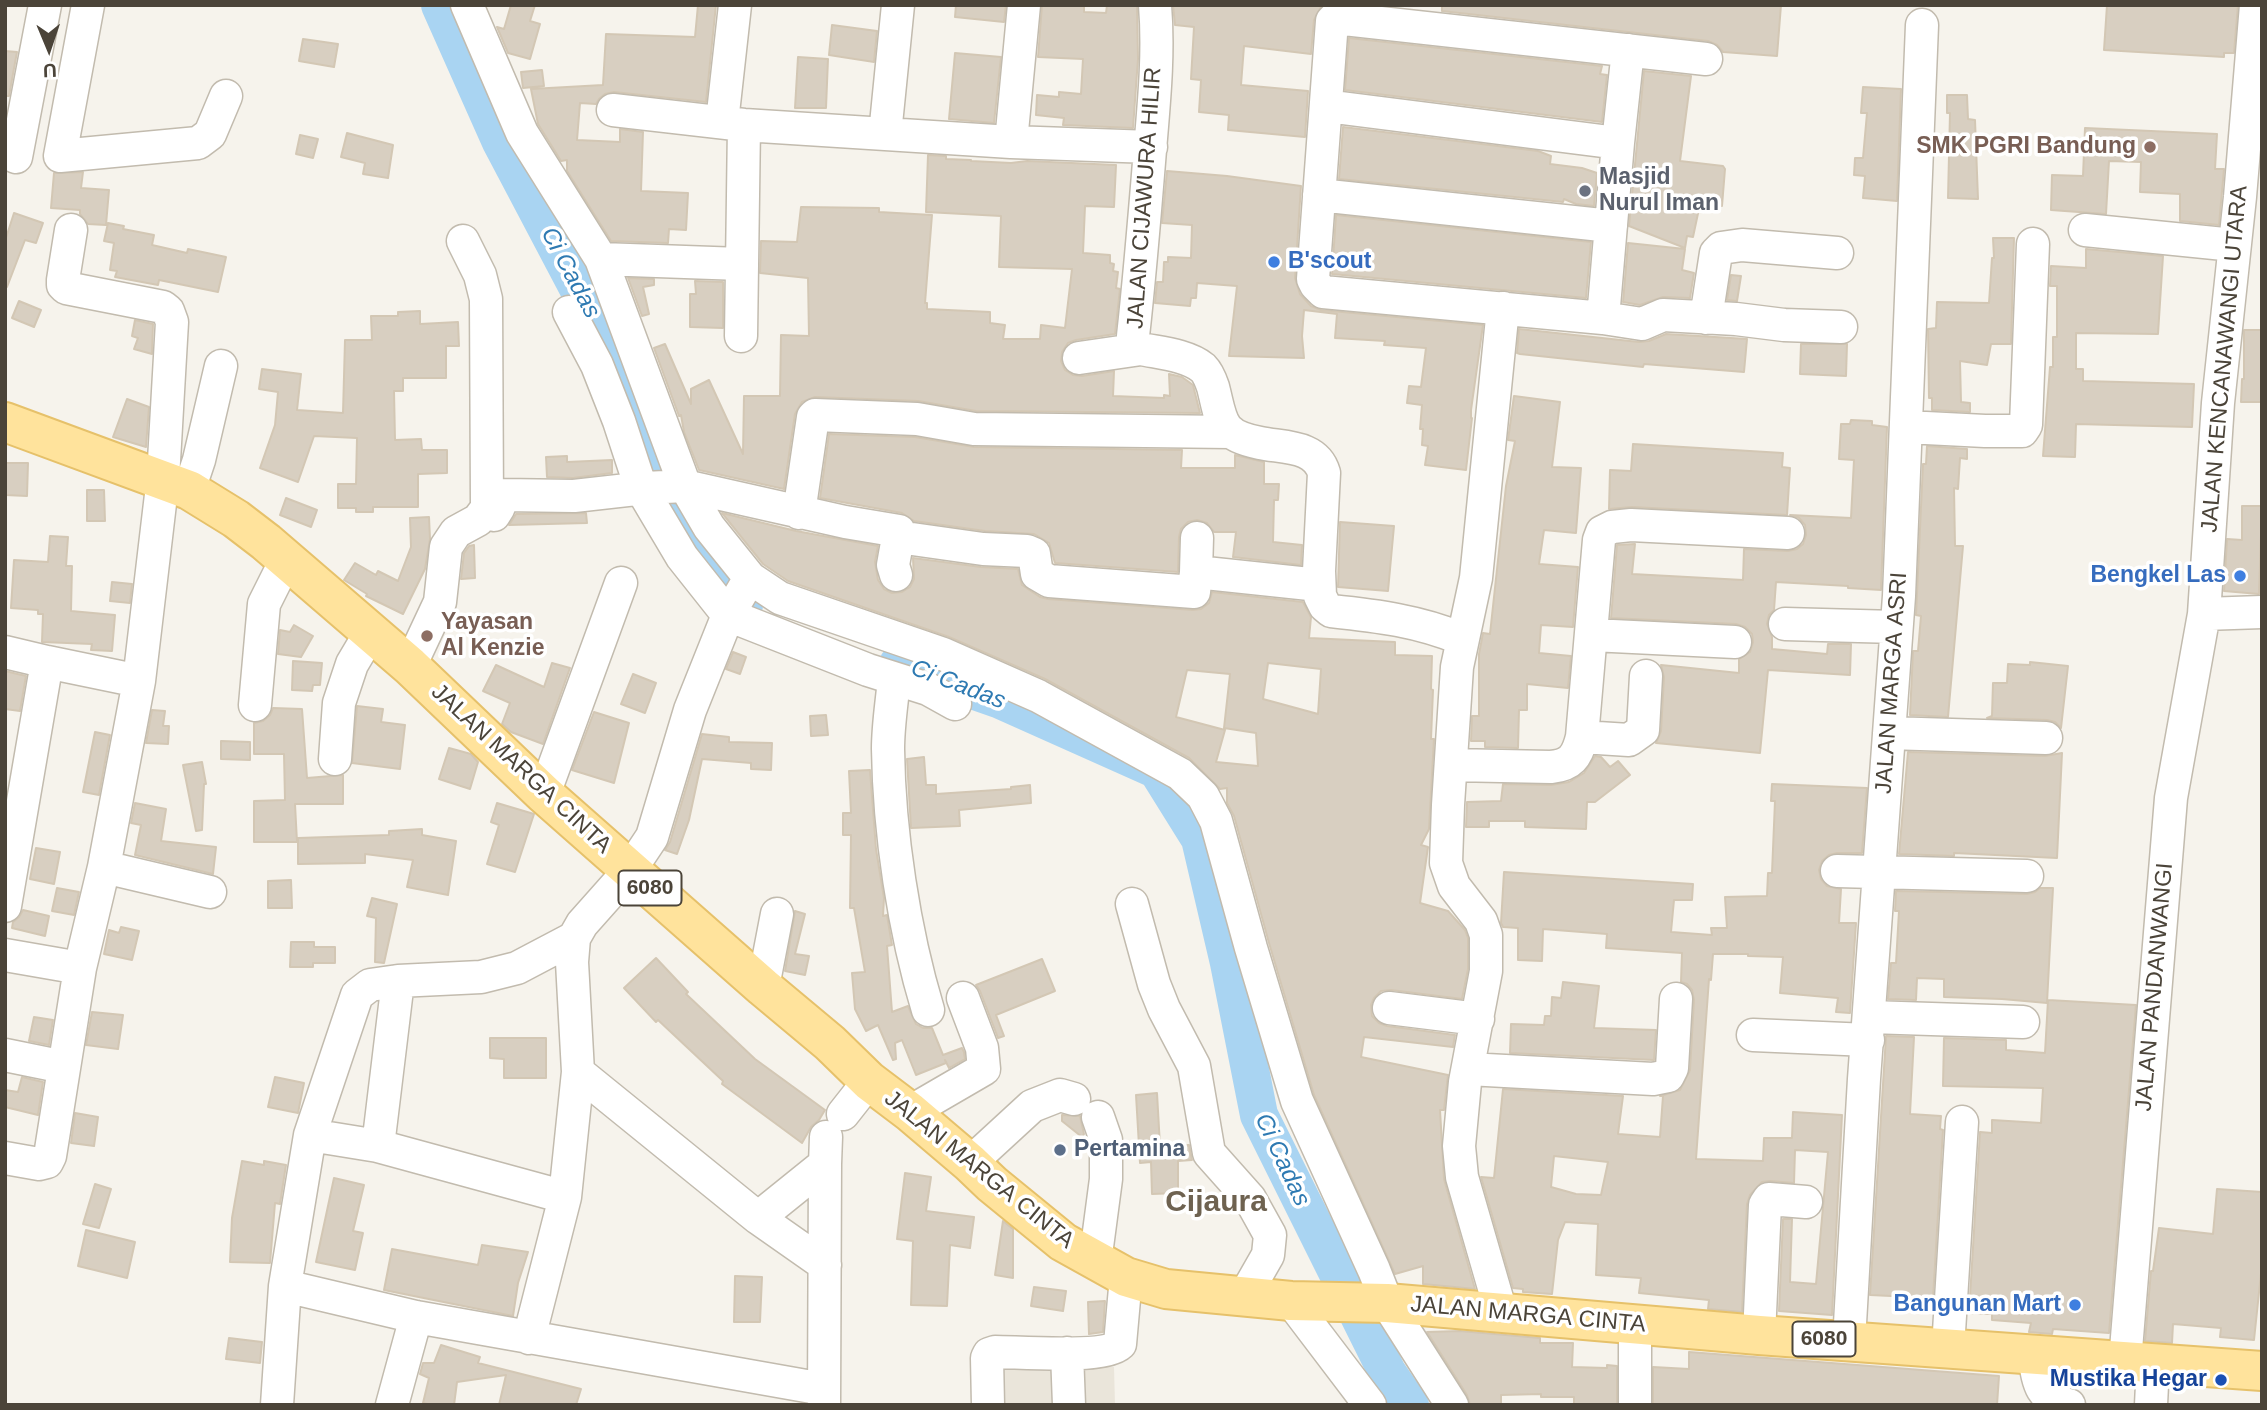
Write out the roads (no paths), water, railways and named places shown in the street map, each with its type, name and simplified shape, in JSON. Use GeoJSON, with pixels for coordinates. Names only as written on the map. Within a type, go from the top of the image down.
{"type":"FeatureCollection","features":[{"type":"Feature","properties":{"kind":"main road","name":"JALAN MARGA CINTA"},"geometry":{"type":"LineString","coordinates":[[5,422],[176,484],[236,519],[410,666],[544,794],[830,1043],[869,1081],[910,1112],[1063,1242],[1110,1269],[1166,1289],[1244,1297],[1501,1312],[1759,1335],[2262,1371]]}},
{"type":"Feature","properties":{"kind":"street"},"geometry":{"type":"LineString","coordinates":[[46,5],[11,157],[60,156],[198,143],[210,134],[226,96]]}},
{"type":"Feature","properties":{"kind":"street"},"geometry":{"type":"LineString","coordinates":[[60,156],[88,5]]}},
{"type":"Feature","properties":{"kind":"street"},"geometry":{"type":"LineString","coordinates":[[467,5],[522,133],[601,259],[682,557],[738,596],[894,679],[939,679],[1038,696],[1180,774],[1203,796],[1216,821],[1297,1101],[1374,1270],[1372,1304],[1452,1405]]}},
{"type":"Feature","properties":{"kind":"street"},"geometry":{"type":"LineString","coordinates":[[736,5],[733,123],[741,264],[741,337]]}},
{"type":"Feature","properties":{"kind":"street"},"geometry":{"type":"LineString","coordinates":[[885,134],[898,5]]}},
{"type":"Feature","properties":{"kind":"street"},"geometry":{"type":"LineString","coordinates":[[1011,142],[1024,5]]}},
{"type":"Feature","properties":{"kind":"street","name":"JALAN CIJAWURA HILIR"},"geometry":{"type":"LineString","coordinates":[[1155,5],[1155,111],[1133,336],[1135,344],[1141,349],[1184,359],[1203,368],[1211,379],[1219,415],[1224,426],[1231,432]]}},
{"type":"Feature","properties":{"kind":"street","name":"JALAN KENCANAWANGI UTARA"},"geometry":{"type":"LineString","coordinates":[[2204,614],[2218,403],[2234,245],[2253,136],[2256,5]]}},
{"type":"Feature","properties":{"kind":"street"},"geometry":{"type":"LineString","coordinates":[[1706,59],[1339,17],[1332,20],[1319,195],[1314,278],[1316,285],[1323,292],[1642,324],[1663,315],[1741,319],[1784,326],[1841,327]]}},
{"type":"Feature","properties":{"kind":"street","name":"JALAN MARGA ASRI"},"geometry":{"type":"LineString","coordinates":[[1849,1341],[1896,627],[1922,25]]}},
{"type":"Feature","properties":{"kind":"street"},"geometry":{"type":"LineString","coordinates":[[1603,318],[1628,50]]}},
{"type":"Feature","properties":{"kind":"street"},"geometry":{"type":"LineString","coordinates":[[1326,106],[1618,143]]}},
{"type":"Feature","properties":{"kind":"street"},"geometry":{"type":"LineString","coordinates":[[613,110],[733,123],[885,134],[1011,142],[1151,146]]}},
{"type":"Feature","properties":{"kind":"street"},"geometry":{"type":"LineString","coordinates":[[1319,195],[1611,226]]}},
{"type":"Feature","properties":{"kind":"street"},"geometry":{"type":"LineString","coordinates":[[5,1158],[39,1164],[47,1162],[50,1156],[80,968],[104,867],[176,484],[171,317],[163,307],[66,288],[63,280],[71,230]]}},
{"type":"Feature","properties":{"kind":"street"},"geometry":{"type":"LineString","coordinates":[[2085,230],[2234,245]]}},
{"type":"Feature","properties":{"kind":"street"},"geometry":{"type":"LineString","coordinates":[[410,666],[440,602],[446,547],[456,532],[478,520],[487,508],[486,299],[480,275],[463,241]]}},
{"type":"Feature","properties":{"kind":"street"},"geometry":{"type":"LineString","coordinates":[[1906,427],[2022,431],[2026,425],[2033,244]]}},
{"type":"Feature","properties":{"kind":"street"},"geometry":{"type":"LineString","coordinates":[[1706,318],[1716,253],[1721,248],[1742,245],[1837,253]]}},
{"type":"Feature","properties":{"kind":"street"},"geometry":{"type":"LineString","coordinates":[[601,259],[741,264]]}},
{"type":"Feature","properties":{"kind":"street"},"geometry":{"type":"LineString","coordinates":[[1501,1312],[1462,1177],[1460,1125],[1488,947],[1481,921],[1454,886],[1446,863],[1457,667],[1476,578],[1503,308]]}},
{"type":"Feature","properties":{"kind":"street"},"geometry":{"type":"LineString","coordinates":[[529,1338],[565,1197],[578,1072],[572,962],[574,938],[582,923],[598,906],[622,863],[652,837],[690,710],[738,596],[709,527],[661,487],[569,312]]}},
{"type":"Feature","properties":{"kind":"street"},"geometry":{"type":"LineString","coordinates":[[1079,358],[1141,349]]}},
{"type":"Feature","properties":{"kind":"street"},"geometry":{"type":"LineString","coordinates":[[176,484],[199,460],[221,366]]}},
{"type":"Feature","properties":{"kind":"street"},"geometry":{"type":"LineString","coordinates":[[799,513],[815,415],[917,419],[974,429],[1231,432],[1253,441],[1297,449],[1313,456],[1321,464],[1324,474],[1319,585],[1325,606],[1331,611],[1389,617],[1440,630],[1462,639]]}},
{"type":"Feature","properties":{"kind":"street"},"geometry":{"type":"LineString","coordinates":[[495,515],[499,507],[499,496],[502,495],[574,496],[661,487],[710,490],[799,513],[899,531],[893,565],[896,575]]}},
{"type":"Feature","properties":{"kind":"street"},"geometry":{"type":"LineString","coordinates":[[1451,765],[1551,767],[1566,765],[1580,748],[1599,540],[1602,532],[1612,527],[1631,525],[1788,533]]}},
{"type":"Feature","properties":{"kind":"street"},"geometry":{"type":"LineString","coordinates":[[898,537],[983,549],[1027,551],[1034,554],[1037,574],[1049,581],[1194,592],[1197,538]]}},
{"type":"Feature","properties":{"kind":"street"},"geometry":{"type":"LineString","coordinates":[[255,705],[264,604],[286,560]]}},
{"type":"Feature","properties":{"kind":"street"},"geometry":{"type":"LineString","coordinates":[[1196,572],[1319,585]]}},
{"type":"Feature","properties":{"kind":"street"},"geometry":{"type":"LineString","coordinates":[[544,794],[621,583]]}},
{"type":"Feature","properties":{"kind":"street"},"geometry":{"type":"LineString","coordinates":[[738,596],[780,598],[939,679]]}},
{"type":"Feature","properties":{"kind":"street"},"geometry":{"type":"LineString","coordinates":[[2204,614],[2262,611]]}},
{"type":"Feature","properties":{"kind":"street","name":"JALAN PANDANWANGI"},"geometry":{"type":"LineString","coordinates":[[2151,1405],[2139,1363],[2171,798],[2204,614]]}},
{"type":"Feature","properties":{"kind":"street"},"geometry":{"type":"LineString","coordinates":[[1785,624],[1896,627]]}},
{"type":"Feature","properties":{"kind":"street"},"geometry":{"type":"LineString","coordinates":[[335,759],[339,703],[352,664],[371,632]]}},
{"type":"Feature","properties":{"kind":"street"},"geometry":{"type":"LineString","coordinates":[[1592,635],[1735,642]]}},
{"type":"Feature","properties":{"kind":"street"},"geometry":{"type":"LineString","coordinates":[[5,652],[139,681]]}},
{"type":"Feature","properties":{"kind":"street"},"geometry":{"type":"LineString","coordinates":[[5,906],[47,662]]}},
{"type":"Feature","properties":{"kind":"street"},"geometry":{"type":"LineString","coordinates":[[1582,737],[1629,740],[1643,730],[1646,676]]}},
{"type":"Feature","properties":{"kind":"street"},"geometry":{"type":"LineString","coordinates":[[894,679],[888,747],[890,805],[906,914],[918,977],[928,1010]]}},
{"type":"Feature","properties":{"kind":"street"},"geometry":{"type":"LineString","coordinates":[[1889,733],[2046,738]]}},
{"type":"Feature","properties":{"kind":"street"},"geometry":{"type":"LineString","coordinates":[[104,867],[211,892]]}},
{"type":"Feature","properties":{"kind":"street"},"geometry":{"type":"LineString","coordinates":[[1837,871],[2027,876]]}},
{"type":"Feature","properties":{"kind":"street"},"geometry":{"type":"LineString","coordinates":[[1132,904],[1154,984],[1194,1066],[1209,1153],[1250,1199],[1268,1227],[1268,1255],[1244,1297]]}},
{"type":"Feature","properties":{"kind":"street"},"geometry":{"type":"LineString","coordinates":[[763,987],[778,914]]}},
{"type":"Feature","properties":{"kind":"street"},"geometry":{"type":"LineString","coordinates":[[277,1405],[285,1286],[310,1135],[357,995],[369,985],[481,977],[517,968],[574,938]]}},
{"type":"Feature","properties":{"kind":"street"},"geometry":{"type":"LineString","coordinates":[[5,955],[80,968]]}},
{"type":"Feature","properties":{"kind":"street"},"geometry":{"type":"LineString","coordinates":[[378,1146],[397,981]]}},
{"type":"Feature","properties":{"kind":"street"},"geometry":{"type":"LineString","coordinates":[[910,1112],[984,1069],[982,1048],[963,998]]}},
{"type":"Feature","properties":{"kind":"street"},"geometry":{"type":"LineString","coordinates":[[1468,1069],[1653,1079],[1668,1076],[1672,1068],[1676,999]]}},
{"type":"Feature","properties":{"kind":"street"},"geometry":{"type":"LineString","coordinates":[[1389,1008],[1478,1019]]}},
{"type":"Feature","properties":{"kind":"street"},"geometry":{"type":"LineString","coordinates":[[1753,1035],[2022,1023]]}},
{"type":"Feature","properties":{"kind":"street"},"geometry":{"type":"LineString","coordinates":[[5,1055],[64,1067]]}},
{"type":"Feature","properties":{"kind":"street"},"geometry":{"type":"LineString","coordinates":[[578,1072],[758,1218],[825,1265]]}},
{"type":"Feature","properties":{"kind":"street"},"geometry":{"type":"LineString","coordinates":[[758,1218],[832,1138],[869,1081]]}},
{"type":"Feature","properties":{"kind":"street"},"geometry":{"type":"LineString","coordinates":[[970,1163],[1032,1106],[1060,1095],[1086,1108],[1106,1140],[1110,1269],[1120,1344],[1115,1349],[1104,1352],[989,1354],[988,1405]]}},
{"type":"Feature","properties":{"kind":"street"},"geometry":{"type":"LineString","coordinates":[[1948,1348],[1962,1122]]}},
{"type":"Feature","properties":{"kind":"street"},"geometry":{"type":"LineString","coordinates":[[310,1135],[378,1146],[565,1197]]}},
{"type":"Feature","properties":{"kind":"street"},"geometry":{"type":"LineString","coordinates":[[285,1286],[416,1317],[824,1397],[825,1265],[832,1138]]}},
{"type":"Feature","properties":{"kind":"street"},"geometry":{"type":"LineString","coordinates":[[1759,1335],[1765,1205],[1769,1199],[1806,1202]]}},
{"type":"Feature","properties":{"kind":"street"},"geometry":{"type":"LineString","coordinates":[[1302,1301],[1370,1405]]}},
{"type":"Feature","properties":{"kind":"street"},"geometry":{"type":"LineString","coordinates":[[392,1405],[416,1317]]}},
{"type":"Feature","properties":{"kind":"street"},"geometry":{"type":"LineString","coordinates":[[1635,1324],[1635,1405]]}},
{"type":"Feature","properties":{"kind":"street"},"geometry":{"type":"LineString","coordinates":[[1067,1353],[1069,1405]]}},
{"type":"Feature","properties":{"kind":"street"},"geometry":{"type":"LineString","coordinates":[[2035,1355],[2043,1392],[2058,1403],[2069,1405]]}},
{"type":"Feature","properties":{"kind":"waterway","name":"Ci Cadas"},"geometry":{"type":"LineString","coordinates":[[440,5],[501,142],[599,328],[662,474],[727,598],[744,605]]}},
{"type":"Feature","properties":{"kind":"waterway","name":"Ci Cadas"},"geometry":{"type":"LineString","coordinates":[[898,664],[998,699],[1157,770],[1200,839],[1229,963],[1259,1115],[1387,1372],[1410,1405]]}},
{"type":"Feature","properties":{"kind":"place","name":"SMK PGRI Bandung"},"geometry":{"type":"Point","coordinates":[2150,147]}},
{"type":"Feature","properties":{"kind":"place","name":"Masjid Nurul Iman"},"geometry":{"type":"Point","coordinates":[1585,191]}},
{"type":"Feature","properties":{"kind":"place","name":"B'scout"},"geometry":{"type":"Point","coordinates":[1274,262]}},
{"type":"Feature","properties":{"kind":"place","name":"Bengkel Las"},"geometry":{"type":"Point","coordinates":[2240,576]}},
{"type":"Feature","properties":{"kind":"place","name":"Yayasan Al Kenzie"},"geometry":{"type":"Point","coordinates":[427,636]}},
{"type":"Feature","properties":{"kind":"place","name":"Pertamina"},"geometry":{"type":"Point","coordinates":[1060,1150]}},
{"type":"Feature","properties":{"kind":"place","name":"Bangunan Mart"},"geometry":{"type":"Point","coordinates":[2075,1305]}},
{"type":"Feature","properties":{"kind":"place","name":"Mustika Hegar"},"geometry":{"type":"Point","coordinates":[2221,1380]}},
{"type":"Feature","properties":{"kind":"district","name":"Cijaura"},"geometry":{"type":"Point","coordinates":[1216,1203]}}]}
